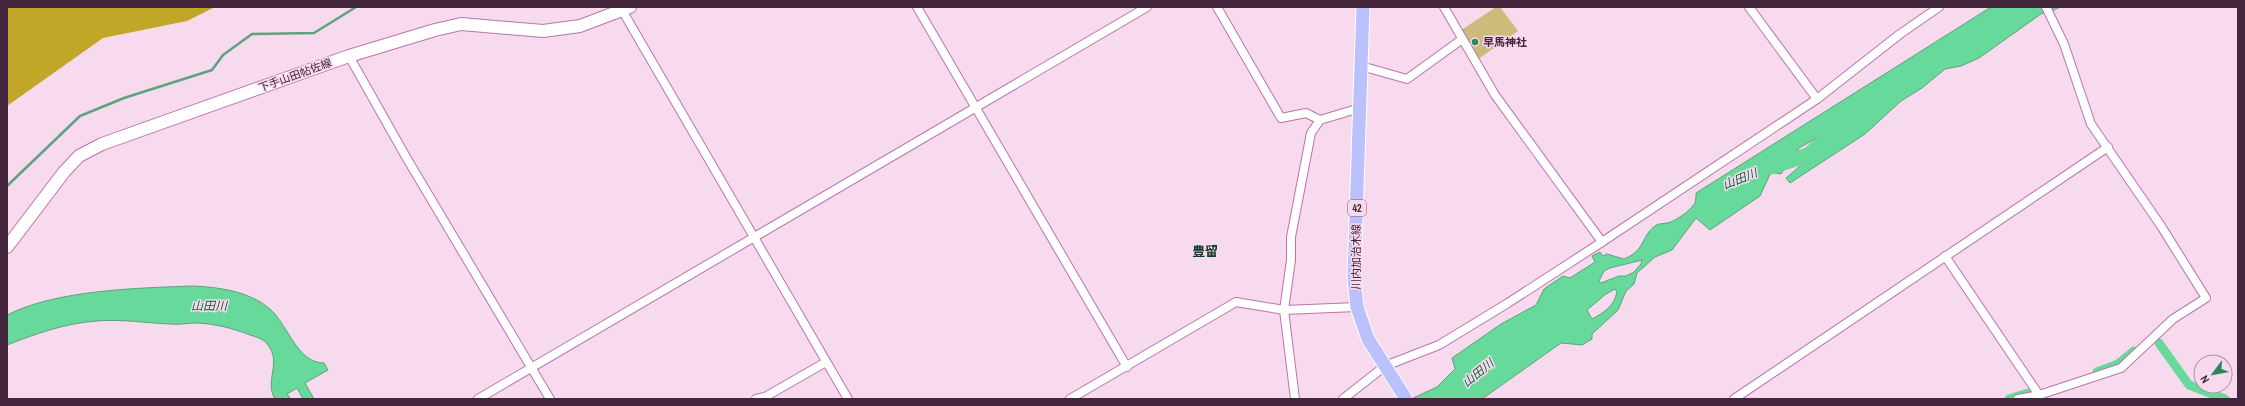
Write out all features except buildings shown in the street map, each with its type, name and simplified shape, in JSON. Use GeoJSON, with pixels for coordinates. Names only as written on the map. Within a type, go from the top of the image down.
{"type":"FeatureCollection","features":[{"type":"Feature","properties":{"kind":"main road","name":"川内加治木線"},"geometry":{"type":"LineString","coordinates":[[1363,7],[1354,278],[1357,307],[1368,339],[1406,399]]}},
{"type":"Feature","properties":{"kind":"main road","name":"下手山田帖佐線"},"geometry":{"type":"LineString","coordinates":[[7,247],[64,172],[79,156],[102,144],[350,56],[435,30],[461,24],[543,31],[580,26],[626,8]]}},
{"type":"Feature","properties":{"kind":"street"},"geometry":{"type":"LineString","coordinates":[[917,7],[975,109],[1127,367]]}},
{"type":"Feature","properties":{"kind":"street"},"geometry":{"type":"LineString","coordinates":[[478,399],[1147,7]]}},
{"type":"Feature","properties":{"kind":"street"},"geometry":{"type":"LineString","coordinates":[[1217,7],[1281,118],[1306,113],[1320,120]]}},
{"type":"Feature","properties":{"kind":"street"},"geometry":{"type":"LineString","coordinates":[[1444,7],[1461,40],[1495,95],[1602,242]]}},
{"type":"Feature","properties":{"kind":"street"},"geometry":{"type":"LineString","coordinates":[[1749,7],[1817,99]]}},
{"type":"Feature","properties":{"kind":"street"},"geometry":{"type":"LineString","coordinates":[[1343,399],[1386,368],[1439,345],[1508,303],[1602,242],[1817,99],[1900,34],[1939,7]]}},
{"type":"Feature","properties":{"kind":"street"},"geometry":{"type":"LineString","coordinates":[[2018,399],[2039,397],[2121,368],[2173,319],[2206,298],[2108,147],[2091,124],[2064,44],[2046,7]]}},
{"type":"Feature","properties":{"kind":"street"},"geometry":{"type":"LineString","coordinates":[[626,8],[755,238],[848,399]]}},
{"type":"Feature","properties":{"kind":"street"},"geometry":{"type":"LineString","coordinates":[[1360,66],[1407,79],[1461,40]]}},
{"type":"Feature","properties":{"kind":"street"},"geometry":{"type":"LineString","coordinates":[[350,56],[406,157],[550,399]]}},
{"type":"Feature","properties":{"kind":"street"},"geometry":{"type":"LineString","coordinates":[[1295,399],[1284,310],[1291,260],[1291,237],[1311,133],[1320,120],[1360,108]]}},
{"type":"Feature","properties":{"kind":"street"},"geometry":{"type":"LineString","coordinates":[[1734,399],[2108,147]]}},
{"type":"Feature","properties":{"kind":"street"},"geometry":{"type":"LineString","coordinates":[[1945,256],[2039,397]]}},
{"type":"Feature","properties":{"kind":"street"},"geometry":{"type":"LineString","coordinates":[[1070,399],[1236,302],[1284,310],[1357,307]]}},
{"type":"Feature","properties":{"kind":"street"},"geometry":{"type":"LineString","coordinates":[[756,399],[765,397],[826,362]]}},
{"type":"Feature","properties":{"kind":"shaded area"},"geometry":{"type":"Polygon","coordinates":[[[7,7],[215,7],[187,21],[103,38],[7,106],[7,7]]]}},
{"type":"Feature","properties":{"kind":"shaded area"},"geometry":{"type":"Polygon","coordinates":[[[1496,7],[1500,7],[1518,31],[1477,60],[1460,31],[1496,7]]]}},
{"type":"Feature","properties":{"kind":"water"},"geometry":{"type":"Polygon","coordinates":[[[1991,7],[2060,7],[2052,11],[2051,9],[2041,14],[1979,58],[1961,66],[1945,69],[1922,88],[1901,101],[1865,134],[1790,183],[1786,178],[1840,132],[1843,126],[1824,134],[1799,148],[1781,174],[1771,172],[1760,196],[1710,230],[1696,218],[1672,250],[1655,257],[1637,273],[1634,284],[1626,291],[1618,310],[1592,334],[1592,339],[1582,345],[1561,343],[1482,399],[1411,399],[1437,387],[1455,369],[1452,358],[1501,324],[1536,305],[1544,289],[1563,276],[1570,278],[1595,262],[1592,256],[1600,252],[1603,256],[1607,254],[1624,259],[1631,255],[1640,247],[1647,234],[1655,226],[1670,222],[1690,209],[1695,203],[1696,193],[1991,7]],[[1642,260],[1610,268],[1604,271],[1599,281],[1601,283],[1619,276],[1626,276],[1634,272],[1641,264],[1642,260]],[[1615,289],[1606,294],[1587,310],[1592,319],[1605,311],[1611,305],[1616,297],[1617,292],[1615,289]]]}},
{"type":"Feature","properties":{"kind":"water","name":"山田川"},"geometry":{"type":"Polygon","coordinates":[[[192,286],[212,287],[233,291],[253,298],[270,309],[300,350],[307,357],[324,363],[328,370],[305,383],[314,399],[303,399],[297,388],[287,394],[291,399],[275,399],[271,386],[273,358],[272,352],[268,345],[257,337],[217,325],[125,321],[85,322],[40,333],[7,345],[7,315],[27,307],[49,300],[73,295],[122,289],[192,286]]]}},
{"type":"Feature","properties":{"kind":"waterway"},"geometry":{"type":"LineString","coordinates":[[7,186],[80,116],[124,98],[212,70],[223,55],[252,34],[314,33],[356,7]]}},
{"type":"Feature","properties":{"kind":"waterway","name":"山田川"},"geometry":{"type":"LineString","coordinates":[[1771,167],[1808,155],[1858,113]]}},
{"type":"Feature","properties":{"kind":"waterway"},"geometry":{"type":"LineString","coordinates":[[2159,343],[2189,385],[2225,399]]}},
{"type":"Feature","properties":{"kind":"waterway"},"geometry":{"type":"LineString","coordinates":[[2097,372],[2118,364],[2134,351]]}},
{"type":"Feature","properties":{"kind":"waterway"},"geometry":{"type":"LineString","coordinates":[[2009,399],[2028,393]]}},
{"type":"Feature","properties":{"kind":"place","name":"早馬神社"},"geometry":{"type":"Point","coordinates":[1475,42]}},
{"type":"Feature","properties":{"kind":"district","name":"豊留"},"geometry":{"type":"Point","coordinates":[1205,251]}}]}
